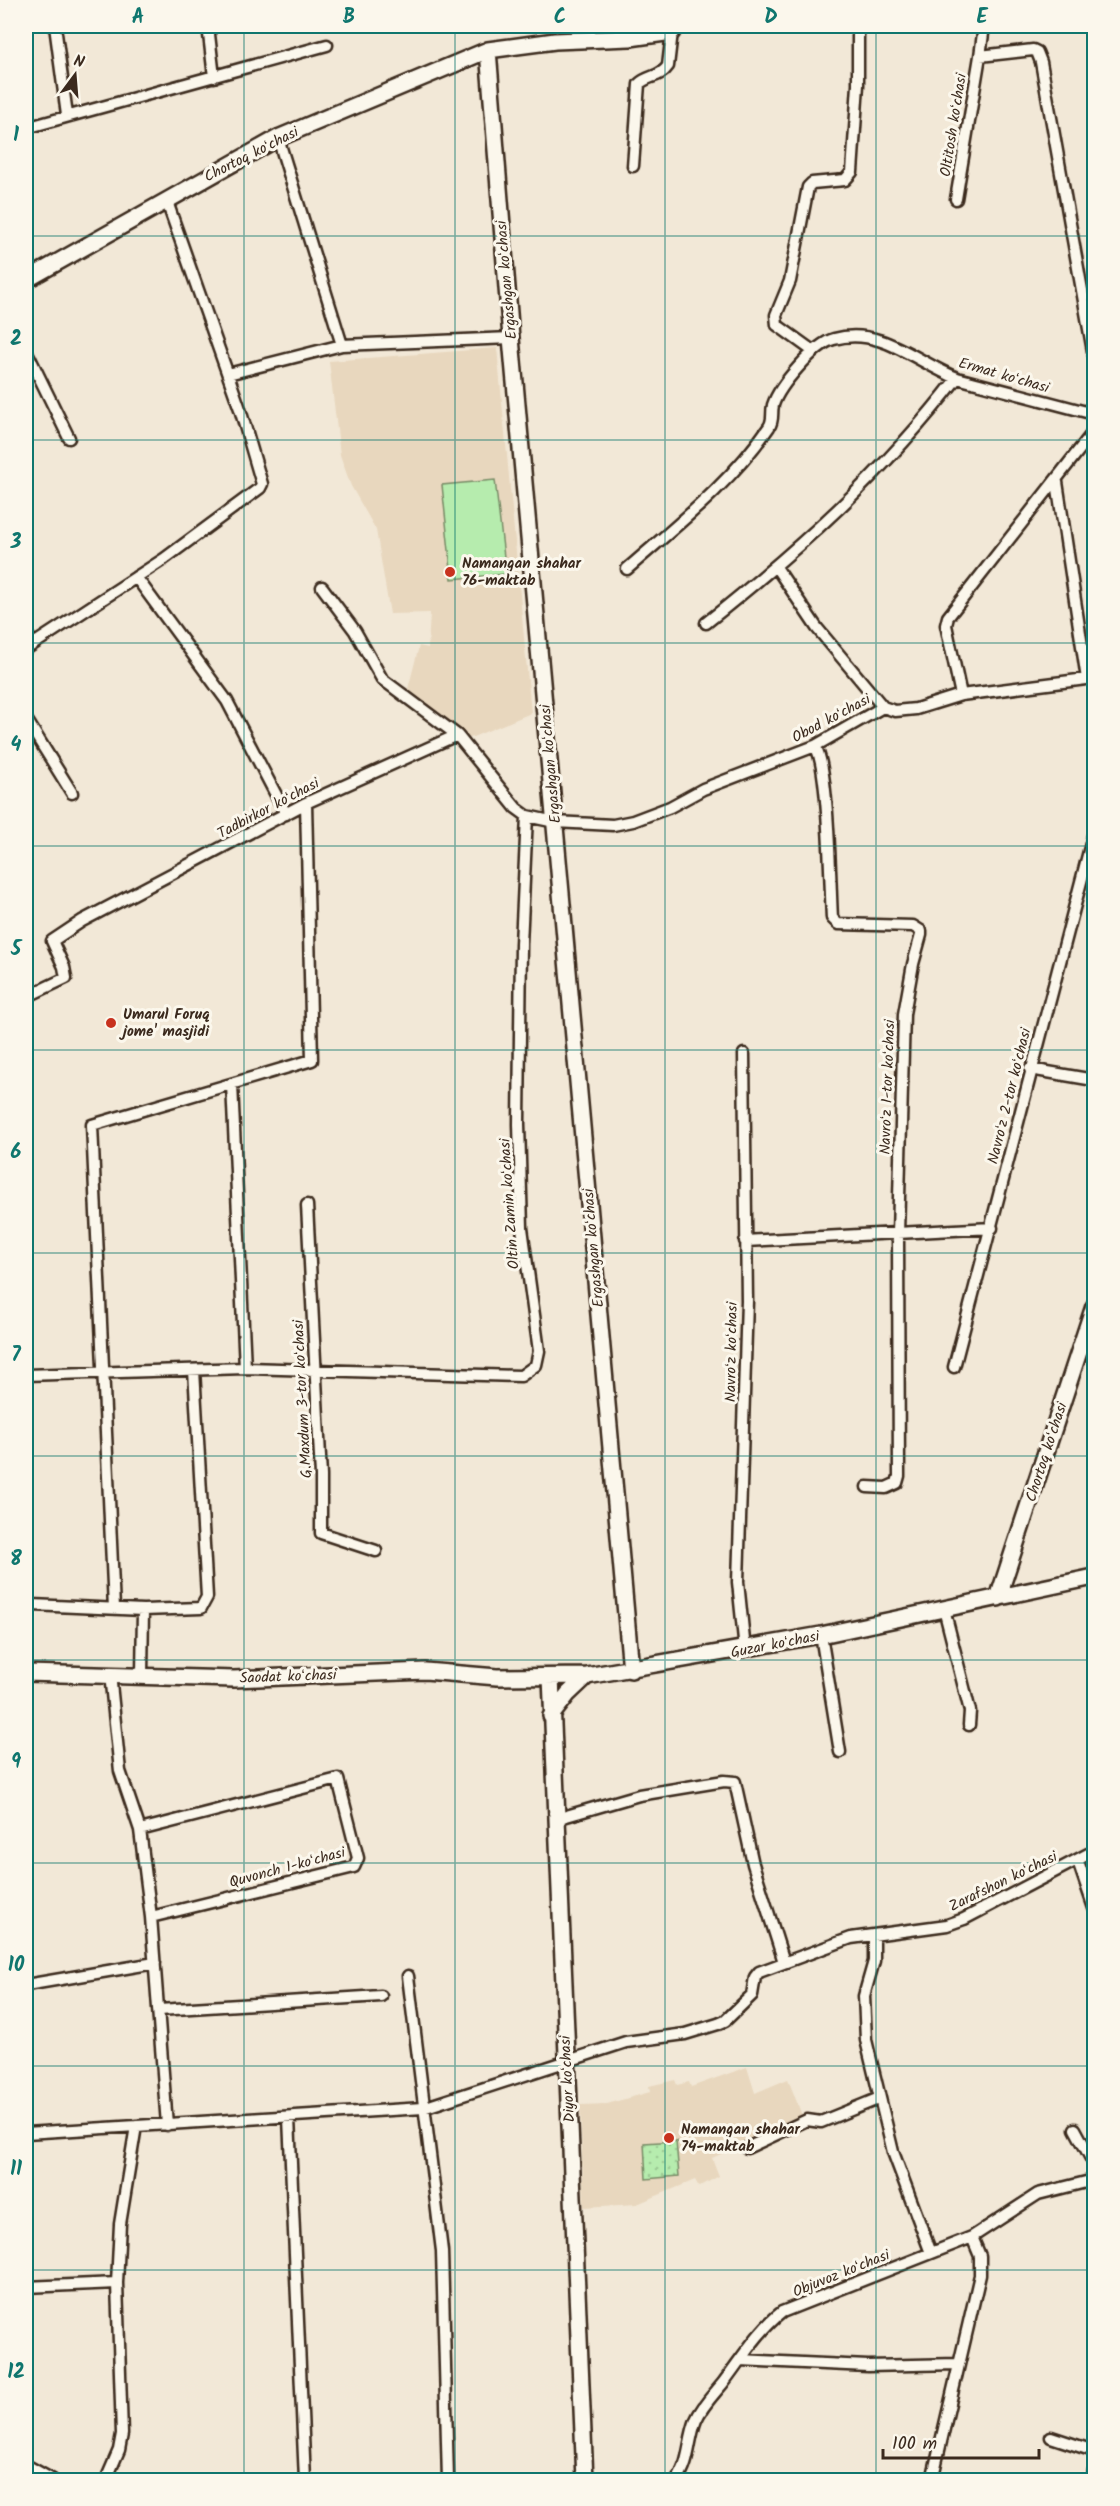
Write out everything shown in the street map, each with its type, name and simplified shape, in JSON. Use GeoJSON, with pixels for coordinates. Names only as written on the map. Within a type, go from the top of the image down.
{"type":"FeatureCollection","features":[{"type":"Feature","properties":{"kind":"street"},"geometry":{"type":"LineString","coordinates":[[55,26],[67,115]]}},
{"type":"Feature","properties":{"kind":"street"},"geometry":{"type":"LineString","coordinates":[[208,26],[214,77]]}},
{"type":"Feature","properties":{"kind":"street"},"geometry":{"type":"LineString","coordinates":[[813,351],[777,325],[776,315],[790,281],[808,187],[812,183],[845,180],[852,172],[858,85],[858,26]]}},
{"type":"Feature","properties":{"kind":"street","name":"Oltitosh koʻchasi"},"geometry":{"type":"LineString","coordinates":[[956,200],[984,26]]}},
{"type":"Feature","properties":{"kind":"street"},"geometry":{"type":"LineString","coordinates":[[488,50],[555,41],[630,38],[672,29],[668,66],[656,77],[643,80],[638,90],[633,166]]}},
{"type":"Feature","properties":{"kind":"street"},"geometry":{"type":"LineString","coordinates":[[26,128],[327,45]]}},
{"type":"Feature","properties":{"kind":"street","name":"Chortoq koʻchasi"},"geometry":{"type":"LineString","coordinates":[[26,280],[166,199],[278,138],[393,87],[488,50]]}},
{"type":"Feature","properties":{"kind":"street","name":"Ergashgan koʻchasi"},"geometry":{"type":"LineString","coordinates":[[488,50],[511,338],[631,1670]]}},
{"type":"Feature","properties":{"kind":"street","name":"Oltitosh koʻchasi"},"geometry":{"type":"LineString","coordinates":[[980,56],[1033,50],[1037,52],[1041,62],[1095,357]]}},
{"type":"Feature","properties":{"kind":"street"},"geometry":{"type":"LineString","coordinates":[[278,138],[342,345]]}},
{"type":"Feature","properties":{"kind":"street"},"geometry":{"type":"LineString","coordinates":[[26,633],[29,646],[135,577],[260,488],[262,476],[166,199]]}},
{"type":"Feature","properties":{"kind":"street","name":"Ermat koʻchasi"},"geometry":{"type":"LineString","coordinates":[[627,569],[732,476],[770,426],[774,404],[793,374],[813,351],[832,339],[859,337],[878,339],[908,351],[939,371],[957,378],[1095,414]]}},
{"type":"Feature","properties":{"kind":"street"},"geometry":{"type":"LineString","coordinates":[[228,374],[342,345],[511,338]]}},
{"type":"Feature","properties":{"kind":"street"},"geometry":{"type":"LineString","coordinates":[[26,350],[69,438]]}},
{"type":"Feature","properties":{"kind":"street"},"geometry":{"type":"LineString","coordinates":[[706,623],[776,567],[893,456],[957,378]]}},
{"type":"Feature","properties":{"kind":"street"},"geometry":{"type":"LineString","coordinates":[[961,695],[946,625],[948,618],[1095,431]]}},
{"type":"Feature","properties":{"kind":"street"},"geometry":{"type":"LineString","coordinates":[[1057,482],[1091,679]]}},
{"type":"Feature","properties":{"kind":"street"},"geometry":{"type":"LineString","coordinates":[[776,567],[817,627],[883,707]]}},
{"type":"Feature","properties":{"kind":"street"},"geometry":{"type":"LineString","coordinates":[[135,577],[227,701],[286,814]]}},
{"type":"Feature","properties":{"kind":"street"},"geometry":{"type":"LineString","coordinates":[[322,587],[355,631],[382,679],[457,735],[516,808],[527,816],[555,822]]}},
{"type":"Feature","properties":{"kind":"street","name":"Obod koʻchasi"},"geometry":{"type":"LineString","coordinates":[[555,822],[613,825],[633,821],[670,807],[703,789],[815,746],[883,707],[895,711],[916,709],[961,695],[1091,679]]}},
{"type":"Feature","properties":{"kind":"street"},"geometry":{"type":"LineString","coordinates":[[26,719],[72,793]]}},
{"type":"Feature","properties":{"kind":"street","name":"Tadbirkor koʻchasi"},"geometry":{"type":"LineString","coordinates":[[26,997],[66,978],[64,967],[52,941],[82,921],[306,803],[457,735]]}},
{"type":"Feature","properties":{"kind":"street","name":"Navroʻz 1-tor koʻchasi"},"geometry":{"type":"LineString","coordinates":[[815,746],[820,753],[826,799],[832,918],[838,924],[913,926],[921,931],[904,1014],[898,1234],[899,1476],[897,1483],[886,1488],[867,1487]]}},
{"type":"Feature","properties":{"kind":"street"},"geometry":{"type":"LineString","coordinates":[[114,1608],[92,1125],[312,1060],[306,803]]}},
{"type":"Feature","properties":{"kind":"street","name":"Oltin Zamin koʻchasi"},"geometry":{"type":"LineString","coordinates":[[317,1369],[520,1376],[530,1372],[538,1359],[522,1228],[519,1124],[521,944],[527,816]]}},
{"type":"Feature","properties":{"kind":"street","name":"Navroʻz 2-tor koʻchasi"},"geometry":{"type":"LineString","coordinates":[[954,1367],[992,1228],[1030,1069],[1095,832]]}},
{"type":"Feature","properties":{"kind":"street","name":"Navroʻz koʻchasi"},"geometry":{"type":"LineString","coordinates":[[744,1054],[747,1301],[738,1582],[745,1650]]}},
{"type":"Feature","properties":{"kind":"street"},"geometry":{"type":"LineString","coordinates":[[1030,1069],[1095,1080]]}},
{"type":"Feature","properties":{"kind":"street"},"geometry":{"type":"LineString","coordinates":[[232,1084],[245,1368]]}},
{"type":"Feature","properties":{"kind":"street","name":"G.Maxdum 3-tor koʻchasi"},"geometry":{"type":"LineString","coordinates":[[307,1205],[317,1369],[321,1533],[376,1551]]}},
{"type":"Feature","properties":{"kind":"street"},"geometry":{"type":"LineString","coordinates":[[745,1241],[992,1228]]}},
{"type":"Feature","properties":{"kind":"street","name":"Chortoq koʻchasi"},"geometry":{"type":"LineString","coordinates":[[998,1598],[1095,1306]]}},
{"type":"Feature","properties":{"kind":"street"},"geometry":{"type":"LineString","coordinates":[[26,1374],[245,1368],[317,1369]]}},
{"type":"Feature","properties":{"kind":"street"},"geometry":{"type":"LineString","coordinates":[[26,1603],[143,1610],[201,1608],[207,1597],[194,1370]]}},
{"type":"Feature","properties":{"kind":"street","name":"Guzar koʻchasi"},"geometry":{"type":"LineString","coordinates":[[551,1677],[587,1676],[631,1670],[745,1650],[1095,1577]]}},
{"type":"Feature","properties":{"kind":"street"},"geometry":{"type":"LineString","coordinates":[[944,1609],[970,1712],[969,1725]]}},
{"type":"Feature","properties":{"kind":"street"},"geometry":{"type":"LineString","coordinates":[[142,1675],[143,1610]]}},
{"type":"Feature","properties":{"kind":"street"},"geometry":{"type":"LineString","coordinates":[[822,1635],[840,1752]]}},
{"type":"Feature","properties":{"kind":"street","name":"Saodat koʻchasi"},"geometry":{"type":"LineString","coordinates":[[26,1673],[234,1678],[425,1671],[497,1677],[551,1677]]}},
{"type":"Feature","properties":{"kind":"street"},"geometry":{"type":"LineString","coordinates":[[110,1674],[120,1771],[140,1830],[151,1917],[167,2125]]}},
{"type":"Feature","properties":{"kind":"street"},"geometry":{"type":"LineString","coordinates":[[551,1716],[568,1694],[587,1676]]}},
{"type":"Feature","properties":{"kind":"street","name":"Diyor koʻchasi"},"geometry":{"type":"LineString","coordinates":[[551,1677],[585,2481]]}},
{"type":"Feature","properties":{"kind":"street","name":"Quvonch 1-koʻchasi"},"geometry":{"type":"LineString","coordinates":[[140,1830],[338,1779],[358,1858],[354,1867],[151,1917]]}},
{"type":"Feature","properties":{"kind":"street"},"geometry":{"type":"LineString","coordinates":[[556,1819],[639,1795],[724,1781],[735,1782],[753,1864],[784,1962]]}},
{"type":"Feature","properties":{"kind":"street","name":"Zarafshon koʻchasi"},"geometry":{"type":"LineString","coordinates":[[566,2060],[626,2042],[685,2034],[725,2021],[752,1995],[755,1977],[759,1972],[851,1938],[947,1925],[964,1919],[1095,1851]]}},
{"type":"Feature","properties":{"kind":"street"},"geometry":{"type":"LineString","coordinates":[[1078,1861],[1095,1908]]}},
{"type":"Feature","properties":{"kind":"street"},"geometry":{"type":"LineString","coordinates":[[874,1936],[874,1960],[864,1996],[866,2040],[893,2152],[931,2253]]}},
{"type":"Feature","properties":{"kind":"street"},"geometry":{"type":"LineString","coordinates":[[26,1985],[155,1963]]}},
{"type":"Feature","properties":{"kind":"street"},"geometry":{"type":"LineString","coordinates":[[408,1976],[423,2108],[434,2170],[442,2251],[448,2481]]}},
{"type":"Feature","properties":{"kind":"street"},"geometry":{"type":"LineString","coordinates":[[159,2010],[381,1996]]}},
{"type":"Feature","properties":{"kind":"street"},"geometry":{"type":"LineString","coordinates":[[26,2133],[423,2108],[566,2060]]}},
{"type":"Feature","properties":{"kind":"street"},"geometry":{"type":"LineString","coordinates":[[747,2148],[807,2120],[821,2122],[880,2098]]}},
{"type":"Feature","properties":{"kind":"street"},"geometry":{"type":"LineString","coordinates":[[289,2118],[305,2481]]}},
{"type":"Feature","properties":{"kind":"street"},"geometry":{"type":"LineString","coordinates":[[106,2481],[119,2450],[122,2434],[117,2283],[120,2224],[136,2126]]}},
{"type":"Feature","properties":{"kind":"street"},"geometry":{"type":"LineString","coordinates":[[1075,2129],[1095,2164]]}},
{"type":"Feature","properties":{"kind":"street","name":"Objuvoz koʻchasi"},"geometry":{"type":"LineString","coordinates":[[677,2481],[684,2472],[698,2416],[770,2322],[782,2312],[972,2237],[1038,2194],[1095,2180]]}},
{"type":"Feature","properties":{"kind":"street"},"geometry":{"type":"LineString","coordinates":[[932,2481],[980,2275],[980,2256],[972,2237]]}},
{"type":"Feature","properties":{"kind":"street"},"geometry":{"type":"LineString","coordinates":[[26,2287],[117,2283]]}},
{"type":"Feature","properties":{"kind":"street"},"geometry":{"type":"LineString","coordinates":[[740,2360],[868,2366],[958,2364]]}},
{"type":"Feature","properties":{"kind":"street"},"geometry":{"type":"LineString","coordinates":[[1051,2437],[1095,2451]]}},
{"type":"Feature","properties":{"kind":"street"},"geometry":{"type":"LineString","coordinates":[[26,2465],[53,2481]]}},
{"type":"Feature","properties":{"kind":"street"},"geometry":{"type":"LineString","coordinates":[[1092,2481],[1095,2470]]}},
{"type":"Feature","properties":{"kind":"shaded area","name":"Namangan shahar 76-maktab"},"geometry":{"type":"Polygon","coordinates":[[[497,348],[531,713],[468,739],[408,689],[419,646],[428,648],[430,613],[390,614],[376,530],[351,486],[340,455],[329,361],[497,348]]]}},
{"type":"Feature","properties":{"kind":"shaded area","name":"Namangan shahar 74-maktab"},"geometry":{"type":"Polygon","coordinates":[[[747,2067],[755,2093],[788,2079],[803,2118],[712,2158],[719,2176],[699,2187],[695,2180],[637,2204],[584,2207],[580,2105],[607,2104],[650,2092],[649,2086],[675,2080],[677,2085],[689,2082],[691,2087],[747,2067]]]}},
{"type":"Feature","properties":{"kind":"green space"},"geometry":{"type":"Polygon","coordinates":[[[495,480],[506,574],[452,579],[442,485],[495,480]]]}},
{"type":"Feature","properties":{"kind":"green space"},"geometry":{"type":"Polygon","coordinates":[[[676,2141],[679,2176],[646,2179],[644,2143],[676,2141]]]}},
{"type":"Feature","properties":{"kind":"place","name":"Namangan shahar 76-maktab"},"geometry":{"type":"Point","coordinates":[450,572]}},
{"type":"Feature","properties":{"kind":"place","name":"Umarul Foruq jome' masjidi"},"geometry":{"type":"Point","coordinates":[111,1023]}},
{"type":"Feature","properties":{"kind":"place","name":"Namangan shahar 74-maktab"},"geometry":{"type":"Point","coordinates":[669,2138]}}]}
